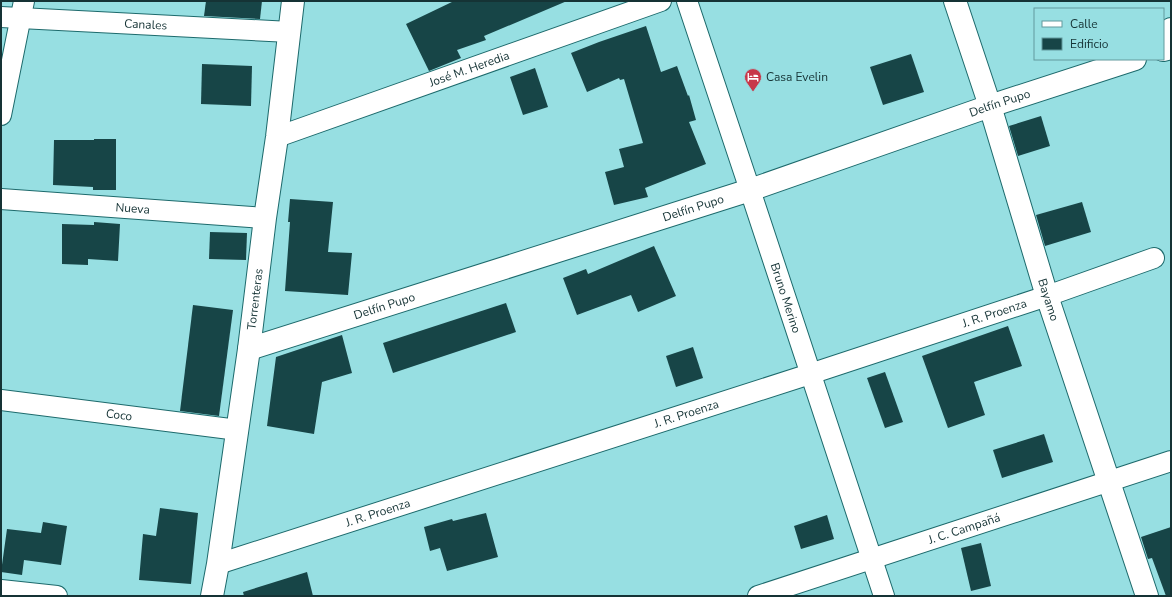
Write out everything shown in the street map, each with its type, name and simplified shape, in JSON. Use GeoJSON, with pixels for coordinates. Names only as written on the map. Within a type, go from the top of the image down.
{"type":"FeatureCollection","features":[{"type":"Feature","properties":{"kind":"street","name":"Torrenteras"},"geometry":{"type":"LineString","coordinates":[[212,596],[238,430],[264,218],[277,137],[293,1]]}},
{"type":"Feature","properties":{"kind":"street","name":"José M. Heredia"},"geometry":{"type":"LineString","coordinates":[[277,137],[661,1]]}},
{"type":"Feature","properties":{"kind":"street","name":"Bruno Merino"},"geometry":{"type":"LineString","coordinates":[[687,1],[884,596]]}},
{"type":"Feature","properties":{"kind":"street","name":"Bayamo"},"geometry":{"type":"LineString","coordinates":[[955,1],[990,106],[1047,296],[1146,596]]}},
{"type":"Feature","properties":{"kind":"street","name":"Canales"},"geometry":{"type":"LineString","coordinates":[[15,12],[290,32]]}},
{"type":"Feature","properties":{"kind":"street"},"geometry":{"type":"LineString","coordinates":[[1,115],[15,12]]}},
{"type":"Feature","properties":{"kind":"street","name":"Delfín Pupo"},"geometry":{"type":"LineString","coordinates":[[249,349],[750,190],[990,106],[1132,60]]}},
{"type":"Feature","properties":{"kind":"street","name":"Nueva"},"geometry":{"type":"LineString","coordinates":[[1,199],[264,218]]}},
{"type":"Feature","properties":{"kind":"street","name":"J. R. Proenza"},"geometry":{"type":"LineString","coordinates":[[218,564],[810,374],[1047,296],[1154,258]]}},
{"type":"Feature","properties":{"kind":"street","name":"Coco"},"geometry":{"type":"LineString","coordinates":[[1,400],[238,430]]}},
{"type":"Feature","properties":{"kind":"street","name":"J. C. Campañá"},"geometry":{"type":"LineString","coordinates":[[758,596],[1171,461]]}},
{"type":"Feature","properties":{"kind":"street"},"geometry":{"type":"LineString","coordinates":[[1,590],[57,596]]}},
{"type":"Feature","properties":{"kind":"building"},"geometry":{"type":"Polygon","coordinates":[[[206,1],[262,1],[260,19],[204,16],[206,1]]]}},
{"type":"Feature","properties":{"kind":"building"},"geometry":{"type":"Polygon","coordinates":[[[454,1],[567,1],[484,36],[486,40],[457,50],[461,58],[429,71],[406,24],[454,1]]]}},
{"type":"Feature","properties":{"kind":"building"},"geometry":{"type":"Polygon","coordinates":[[[646,26],[661,72],[677,66],[688,96],[689,95],[696,120],[689,122],[706,164],[645,188],[648,197],[614,205],[605,172],[624,167],[619,149],[643,143],[624,79],[620,80],[619,78],[587,92],[571,53],[646,26]]]}},
{"type":"Feature","properties":{"kind":"building"},"geometry":{"type":"Polygon","coordinates":[[[911,54],[924,92],[883,105],[870,67],[911,54]]]}},
{"type":"Feature","properties":{"kind":"building"},"geometry":{"type":"Polygon","coordinates":[[[202,64],[252,66],[251,106],[201,104],[202,64]]]}},
{"type":"Feature","properties":{"kind":"building"},"geometry":{"type":"Polygon","coordinates":[[[535,68],[548,107],[523,115],[510,77],[535,68]]]}},
{"type":"Feature","properties":{"kind":"building"},"geometry":{"type":"Polygon","coordinates":[[[1041,116],[1050,146],[1018,156],[1009,126],[1041,116]]]}},
{"type":"Feature","properties":{"kind":"building"},"geometry":{"type":"Polygon","coordinates":[[[116,139],[116,190],[93,190],[93,187],[53,185],[54,140],[116,139]]]}},
{"type":"Feature","properties":{"kind":"building"},"geometry":{"type":"Polygon","coordinates":[[[290,199],[333,202],[328,252],[352,253],[348,295],[285,291],[290,222],[288,222],[290,199]]]}},
{"type":"Feature","properties":{"kind":"building"},"geometry":{"type":"Polygon","coordinates":[[[1082,202],[1091,232],[1045,246],[1036,215],[1082,202]]]}},
{"type":"Feature","properties":{"kind":"building"},"geometry":{"type":"Polygon","coordinates":[[[94,222],[120,224],[118,261],[88,259],[88,265],[62,264],[62,224],[94,225],[94,222]]]}},
{"type":"Feature","properties":{"kind":"building"},"geometry":{"type":"Polygon","coordinates":[[[210,232],[247,233],[246,260],[209,259],[210,232]]]}},
{"type":"Feature","properties":{"kind":"building"},"geometry":{"type":"Polygon","coordinates":[[[654,246],[676,296],[638,312],[631,295],[577,315],[563,278],[586,269],[588,274],[654,246]]]}},
{"type":"Feature","properties":{"kind":"building"},"geometry":{"type":"Polygon","coordinates":[[[506,303],[516,332],[393,373],[383,343],[506,303]]]}},
{"type":"Feature","properties":{"kind":"building"},"geometry":{"type":"Polygon","coordinates":[[[193,305],[233,310],[219,416],[180,411],[193,305]]]}},
{"type":"Feature","properties":{"kind":"building"},"geometry":{"type":"Polygon","coordinates":[[[1008,326],[1022,366],[974,382],[985,415],[948,428],[922,356],[1008,326]]]}},
{"type":"Feature","properties":{"kind":"building"},"geometry":{"type":"Polygon","coordinates":[[[342,335],[352,373],[322,382],[314,434],[267,426],[276,357],[342,335]]]}},
{"type":"Feature","properties":{"kind":"building"},"geometry":{"type":"Polygon","coordinates":[[[693,347],[703,378],[676,387],[666,356],[693,347]]]}},
{"type":"Feature","properties":{"kind":"building"},"geometry":{"type":"Polygon","coordinates":[[[885,372],[903,422],[885,428],[867,378],[885,372]]]}},
{"type":"Feature","properties":{"kind":"building"},"geometry":{"type":"Polygon","coordinates":[[[1044,434],[1053,462],[1002,478],[993,450],[1044,434]]]}},
{"type":"Feature","properties":{"kind":"building"},"geometry":{"type":"Polygon","coordinates":[[[160,508],[198,513],[191,584],[139,580],[143,534],[156,536],[160,508]]]}},
{"type":"Feature","properties":{"kind":"building"},"geometry":{"type":"Polygon","coordinates":[[[486,513],[498,557],[447,571],[440,548],[430,551],[424,527],[452,519],[453,521],[486,513]]]}},
{"type":"Feature","properties":{"kind":"building"},"geometry":{"type":"Polygon","coordinates":[[[827,515],[834,539],[801,549],[794,526],[827,515]]]}},
{"type":"Feature","properties":{"kind":"building"},"geometry":{"type":"Polygon","coordinates":[[[43,522],[67,526],[61,565],[24,560],[22,575],[1,572],[7,529],[41,533],[43,522]]]}},
{"type":"Feature","properties":{"kind":"building"},"geometry":{"type":"Polygon","coordinates":[[[1171,527],[1171,596],[1166,596],[1152,558],[1148,559],[1141,537],[1171,527]]]}},
{"type":"Feature","properties":{"kind":"building"},"geometry":{"type":"Polygon","coordinates":[[[981,543],[991,586],[971,591],[961,548],[981,543]]]}},
{"type":"Feature","properties":{"kind":"building"},"geometry":{"type":"Polygon","coordinates":[[[307,572],[313,596],[244,596],[243,592],[307,572]]]}},
{"type":"Feature","properties":{"kind":"place","name":"Casa Evelin"},"geometry":{"type":"Point","coordinates":[753,92]}}]}
